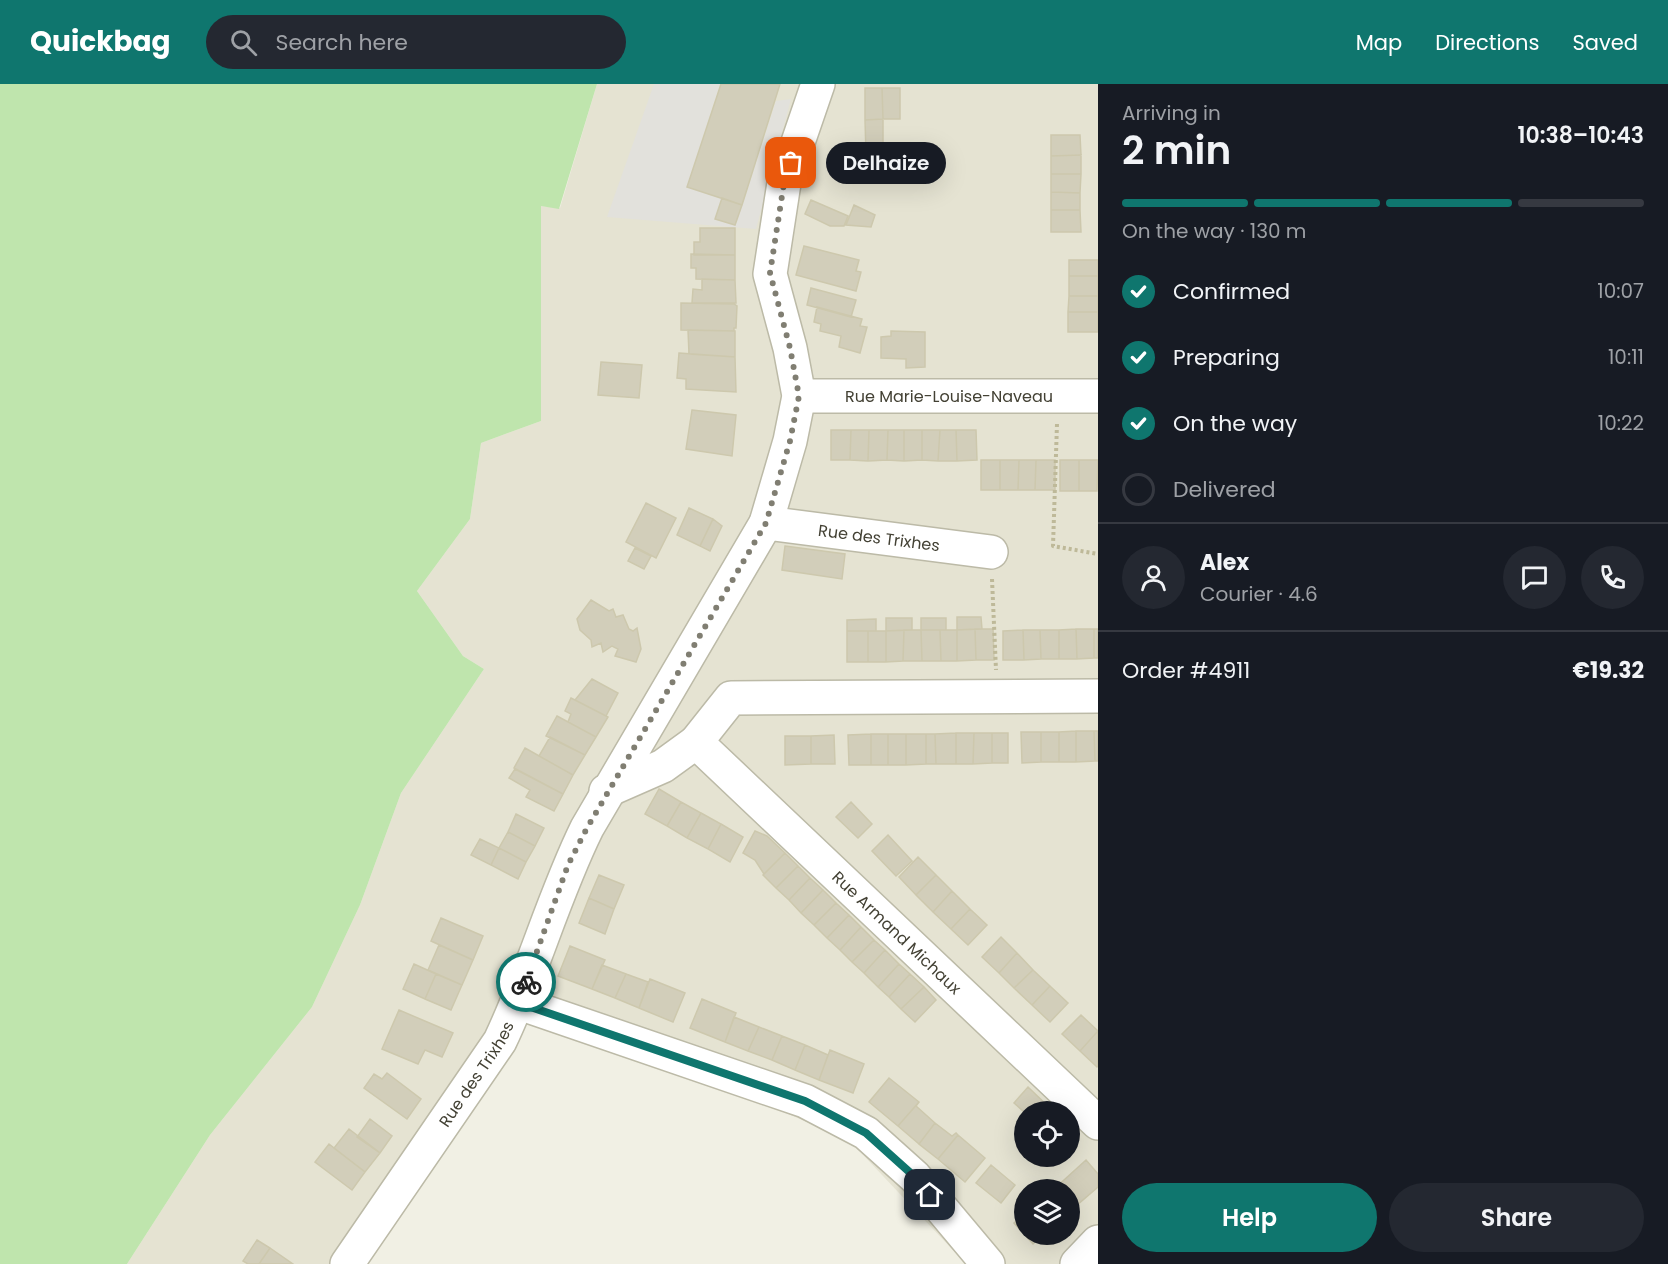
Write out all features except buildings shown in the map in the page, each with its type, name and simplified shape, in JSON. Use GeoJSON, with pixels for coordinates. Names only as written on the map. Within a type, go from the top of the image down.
{"type":"FeatureCollection","features":[{"type":"Feature","properties":{"kind":"street","name":"Rue des Trixhes"},"geometry":{"type":"LineString","coordinates":[[347,1264],[474,1084],[500,1041],[519,1003],[568,865],[606,791],[702,634],[766,523],[790,441],[799,396],[790,348],[770,273],[784,183],[818,84]]}},
{"type":"Feature","properties":{"kind":"street","name":"Rue Marie-Louise-Naveau"},"geometry":{"type":"LineString","coordinates":[[799,396],[1098,396]]}},
{"type":"Feature","properties":{"kind":"street","name":"Rue des Trixhes"},"geometry":{"type":"LineString","coordinates":[[766,523],[991,552]]}},
{"type":"Feature","properties":{"kind":"street"},"geometry":{"type":"LineString","coordinates":[[606,791],[663,766],[696,742],[731,698],[792,695],[998,698],[1098,696]]}},
{"type":"Feature","properties":{"kind":"street","name":"Rue Armand Michaux"},"geometry":{"type":"LineString","coordinates":[[696,742],[1098,1123]]}},
{"type":"Feature","properties":{"kind":"street"},"geometry":{"type":"LineString","coordinates":[[519,1003],[805,1101],[866,1133],[915,1177],[988,1264]]}},
{"type":"Feature","properties":{"kind":"street"},"geometry":{"type":"LineString","coordinates":[[1077,1264],[1098,1242]]}},
{"type":"Feature","properties":{"kind":"path"},"geometry":{"type":"LineString","coordinates":[[1058,396],[1053,546],[1098,554]]}},
{"type":"Feature","properties":{"kind":"path"},"geometry":{"type":"LineString","coordinates":[[991,552],[998,698]]}},
{"type":"Feature","properties":{"kind":"shaded area"},"geometry":{"type":"Polygon","coordinates":[[[597,84],[1098,84],[1098,1264],[966,1264],[849,1140],[515,997],[344,1264],[127,1264],[210,1135],[312,1007],[360,905],[401,793],[484,669],[463,656],[417,591],[470,519],[481,443],[541,421],[541,206],[560,208],[597,84]]]}},
{"type":"Feature","properties":{"kind":"shaded area"},"geometry":{"type":"Polygon","coordinates":[[[654,84],[720,84],[687,187],[742,204],[776,101],[791,99],[756,229],[607,217],[654,84]]]}},
{"type":"Feature","properties":{"kind":"green space"},"geometry":{"type":"Polygon","coordinates":[[[0,84],[597,84],[559,209],[541,206],[541,421],[481,443],[470,519],[417,591],[463,656],[484,669],[401,793],[360,905],[312,1007],[210,1135],[127,1264],[0,1264],[0,84]]]}},
{"type":"Feature","properties":{"kind":"way so far"},"geometry":{"type":"LineString","coordinates":[[526,982],[568,865],[606,791],[702,634],[766,523],[790,441],[799,396],[790,348],[770,273],[784,183],[791,163]]}},
{"type":"Feature","properties":{"kind":"place","name":"Delhaize"},"geometry":{"type":"Point","coordinates":[791,163]}},
{"type":"Feature","properties":{"kind":"route"},"geometry":{"type":"LineString","coordinates":[[526,982],[519,1003],[805,1101],[866,1133],[915,1177],[930,1195]]}}]}
